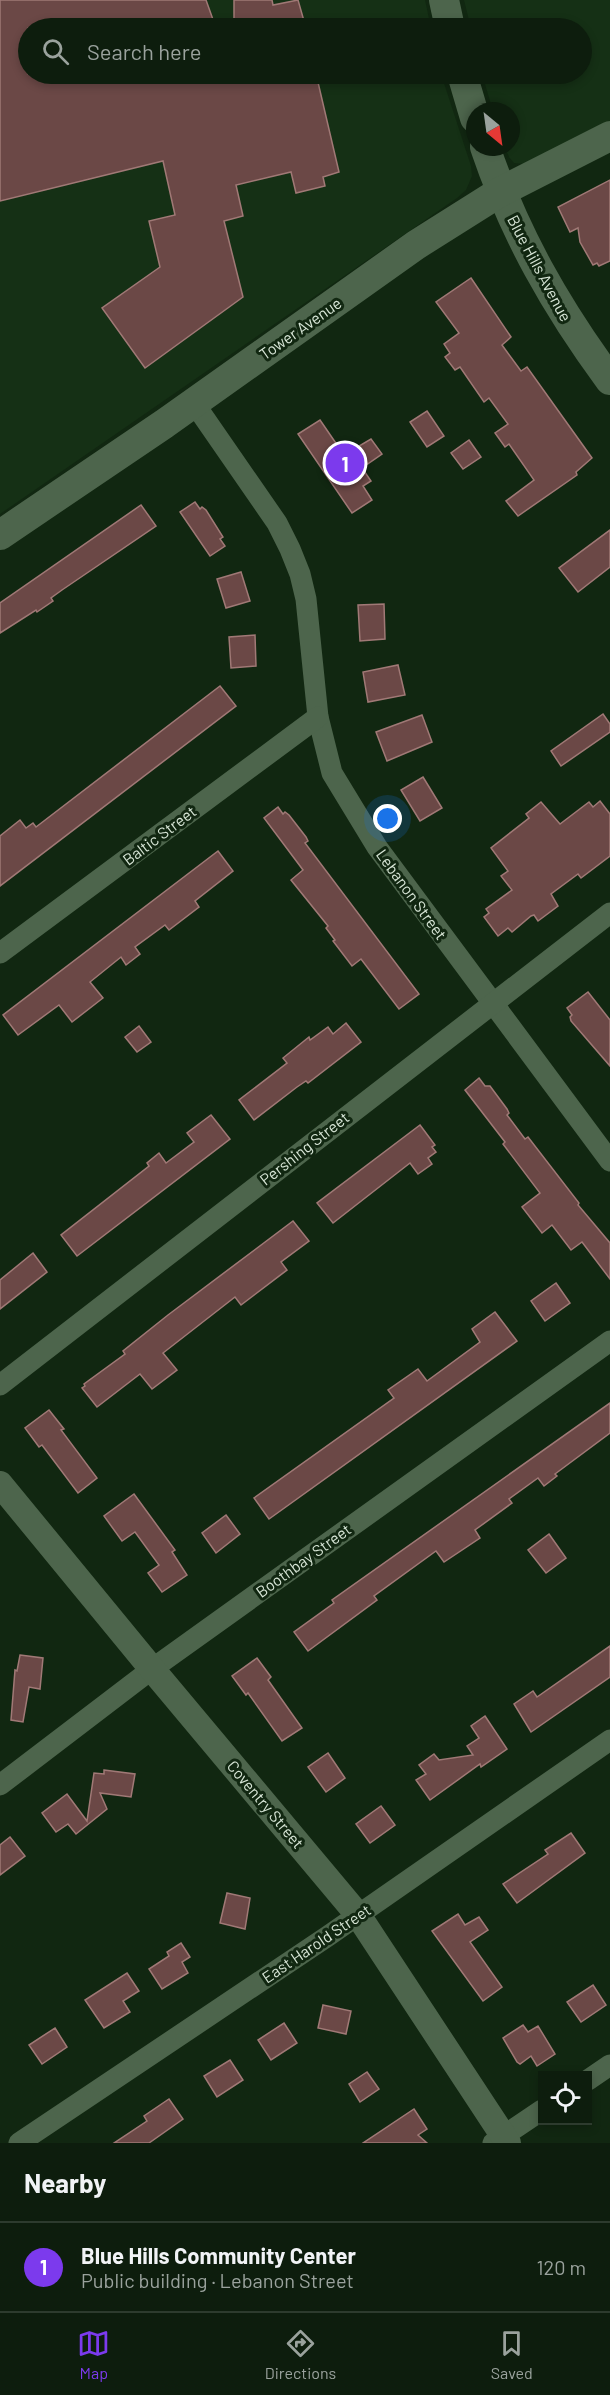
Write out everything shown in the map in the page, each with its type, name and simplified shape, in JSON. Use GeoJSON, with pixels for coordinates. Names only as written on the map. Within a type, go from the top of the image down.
{"type":"FeatureCollection","features":[{"type":"Feature","properties":{"kind":"main road"},"geometry":{"type":"LineString","coordinates":[[444,0],[448,18]]}},
{"type":"Feature","properties":{"kind":"main road"},"geometry":{"type":"LineString","coordinates":[[465,84],[470,102]]}},
{"type":"Feature","properties":{"kind":"main road","name":"Tower Avenue"},"geometry":{"type":"LineString","coordinates":[[0,535],[194,403],[416,245],[500,192],[610,136]]}},
{"type":"Feature","properties":{"kind":"main road","name":"Blue Hills Avenue"},"geometry":{"type":"LineString","coordinates":[[488,156],[500,192],[563,314],[610,380]]}},
{"type":"Feature","properties":{"kind":"street","name":"Lebanon Street"},"geometry":{"type":"LineString","coordinates":[[194,403],[277,523],[300,574],[306,599],[318,717],[332,773],[377,847],[610,1161]]}},
{"type":"Feature","properties":{"kind":"street","name":"Baltic Street"},"geometry":{"type":"LineString","coordinates":[[0,953],[318,717]]}},
{"type":"Feature","properties":{"kind":"street","name":"Pershing Street"},"geometry":{"type":"LineString","coordinates":[[0,1384],[610,913]]}},
{"type":"Feature","properties":{"kind":"street","name":"Boothbay Street"},"geometry":{"type":"LineString","coordinates":[[0,1785],[152,1670],[610,1341]]}},
{"type":"Feature","properties":{"kind":"street","name":"Coventry Street"},"geometry":{"type":"LineString","coordinates":[[0,1484],[152,1670],[358,1915],[501,2141]]}},
{"type":"Feature","properties":{"kind":"street","name":"East Harold Street"},"geometry":{"type":"LineString","coordinates":[[19,2143],[358,1915],[610,1740]]}},
{"type":"Feature","properties":{"kind":"street"},"geometry":{"type":"LineString","coordinates":[[592,2077],[610,2066]]}},
{"type":"Feature","properties":{"kind":"street"},"geometry":{"type":"LineString","coordinates":[[501,2141],[538,2114]]}},
{"type":"Feature","properties":{"kind":"shaded area"},"geometry":{"type":"Polygon","coordinates":[[[0,0],[425,0],[429,18],[18,18],[18,84],[444,84],[471,166],[472,176],[466,190],[0,514],[0,0]]]}},
{"type":"Feature","properties":{"kind":"shaded area"},"geometry":{"type":"Polygon","coordinates":[[[464,0],[610,0],[610,121],[525,164],[514,163],[509,156],[520,156],[520,102],[490,102],[485,84],[592,84],[592,18],[468,18],[464,0]]]}},
{"type":"Feature","properties":{"kind":"building"},"geometry":{"type":"Polygon","coordinates":[[[0,0],[206,0],[212,18],[18,18],[18,84],[318,84],[339,172],[323,177],[325,186],[296,193],[291,172],[236,185],[243,216],[224,221],[243,297],[145,368],[102,308],[160,267],[149,221],[175,215],[163,161],[0,201],[0,0]]]}},
{"type":"Feature","properties":{"kind":"building"},"geometry":{"type":"Polygon","coordinates":[[[234,0],[272,0],[273,5],[298,0],[303,18],[234,18],[234,0]]]}},
{"type":"Feature","properties":{"kind":"building"},"geometry":{"type":"Polygon","coordinates":[[[610,180],[610,261],[599,266],[597,263],[593,265],[580,242],[578,228],[570,232],[558,207],[610,180]]]}},
{"type":"Feature","properties":{"kind":"building"},"geometry":{"type":"Polygon","coordinates":[[[471,278],[511,337],[502,345],[521,371],[527,367],[592,458],[576,472],[577,475],[518,516],[506,501],[534,480],[509,444],[505,447],[495,433],[508,424],[489,398],[484,402],[460,367],[455,370],[445,357],[450,353],[444,344],[459,333],[436,302],[471,278]]]}},
{"type":"Feature","properties":{"kind":"building"},"geometry":{"type":"Polygon","coordinates":[[[427,411],[444,436],[427,447],[410,422],[427,411]]]}},
{"type":"Feature","properties":{"kind":"building"},"geometry":{"type":"Polygon","coordinates":[[[320,420],[344,455],[371,439],[382,454],[362,468],[371,481],[363,486],[372,500],[352,513],[298,434],[320,420]]]}},
{"type":"Feature","properties":{"kind":"building"},"geometry":{"type":"Polygon","coordinates":[[[469,440],[481,457],[463,469],[451,453],[469,440]]]}},
{"type":"Feature","properties":{"kind":"building"},"geometry":{"type":"Polygon","coordinates":[[[195,502],[200,509],[202,507],[206,510],[223,537],[220,539],[225,546],[210,556],[180,512],[195,502]]]}},
{"type":"Feature","properties":{"kind":"building"},"geometry":{"type":"Polygon","coordinates":[[[141,505],[156,526],[62,590],[51,598],[53,601],[37,612],[36,610],[0,633],[0,603],[141,505]]]}},
{"type":"Feature","properties":{"kind":"building"},"geometry":{"type":"Polygon","coordinates":[[[610,530],[610,567],[578,592],[559,568],[610,530]]]}},
{"type":"Feature","properties":{"kind":"building"},"geometry":{"type":"Polygon","coordinates":[[[241,572],[250,601],[226,608],[217,579],[241,572]]]}},
{"type":"Feature","properties":{"kind":"building"},"geometry":{"type":"Polygon","coordinates":[[[384,604],[385,639],[360,641],[358,605],[384,604]]]}},
{"type":"Feature","properties":{"kind":"building"},"geometry":{"type":"Polygon","coordinates":[[[255,635],[256,666],[231,668],[229,637],[255,635]]]}},
{"type":"Feature","properties":{"kind":"building"},"geometry":{"type":"Polygon","coordinates":[[[398,665],[405,695],[368,702],[363,672],[398,665]]]}},
{"type":"Feature","properties":{"kind":"building"},"geometry":{"type":"Polygon","coordinates":[[[220,686],[236,706],[0,886],[0,836],[20,820],[26,828],[33,823],[36,827],[220,686]]]}},
{"type":"Feature","properties":{"kind":"building"},"geometry":{"type":"Polygon","coordinates":[[[603,714],[610,724],[610,732],[561,766],[551,751],[603,714]]]}},
{"type":"Feature","properties":{"kind":"building"},"geometry":{"type":"Polygon","coordinates":[[[422,715],[432,742],[387,761],[376,732],[422,715]]]}},
{"type":"Feature","properties":{"kind":"building"},"geometry":{"type":"Polygon","coordinates":[[[423,777],[442,808],[420,821],[401,790],[423,777]]]}},
{"type":"Feature","properties":{"kind":"building"},"geometry":{"type":"Polygon","coordinates":[[[600,801],[610,814],[610,856],[581,878],[578,874],[551,894],[558,906],[538,921],[534,915],[531,916],[512,932],[508,928],[498,936],[484,917],[489,913],[486,909],[512,890],[501,876],[508,871],[491,848],[529,818],[526,814],[541,802],[560,824],[589,802],[593,807],[600,801]]]}},
{"type":"Feature","properties":{"kind":"building"},"geometry":{"type":"Polygon","coordinates":[[[278,807],[283,814],[285,812],[289,815],[306,837],[308,841],[305,843],[419,994],[399,1009],[361,959],[352,966],[333,941],[335,940],[326,928],[328,926],[291,880],[303,870],[264,818],[278,807]]]}},
{"type":"Feature","properties":{"kind":"building"},"geometry":{"type":"Polygon","coordinates":[[[218,851],[233,871],[195,901],[199,907],[169,930],[165,925],[135,947],[140,954],[126,965],[121,957],[90,982],[103,998],[72,1022],[59,1005],[18,1035],[3,1015],[218,851]]]}},
{"type":"Feature","properties":{"kind":"building"},"geometry":{"type":"Polygon","coordinates":[[[588,992],[610,1020],[610,1066],[571,1021],[572,1015],[567,1008],[588,992]]]}},
{"type":"Feature","properties":{"kind":"building"},"geometry":{"type":"Polygon","coordinates":[[[346,1023],[361,1042],[308,1083],[306,1081],[297,1087],[254,1120],[239,1100],[287,1063],[283,1058],[309,1037],[310,1040],[328,1027],[333,1034],[346,1023]]]}},
{"type":"Feature","properties":{"kind":"building"},"geometry":{"type":"Polygon","coordinates":[[[139,1026],[151,1042],[137,1052],[125,1037],[139,1026]]]}},
{"type":"Feature","properties":{"kind":"building"},"geometry":{"type":"Polygon","coordinates":[[[479,1078],[485,1086],[490,1086],[525,1139],[528,1137],[579,1203],[578,1205],[610,1243],[610,1279],[582,1242],[571,1250],[552,1225],[542,1233],[522,1207],[540,1193],[465,1090],[479,1078]]]}},
{"type":"Feature","properties":{"kind":"building"},"geometry":{"type":"Polygon","coordinates":[[[211,1115],[230,1139],[77,1256],[61,1235],[149,1166],[147,1163],[159,1153],[166,1163],[194,1142],[187,1133],[211,1115]]]}},
{"type":"Feature","properties":{"kind":"building"},"geometry":{"type":"Polygon","coordinates":[[[420,1125],[435,1145],[432,1147],[436,1152],[428,1158],[432,1164],[418,1174],[410,1163],[333,1223],[317,1203],[420,1125]]]}},
{"type":"Feature","properties":{"kind":"building"},"geometry":{"type":"Polygon","coordinates":[[[293,1221],[309,1241],[281,1262],[287,1270],[241,1305],[235,1297],[163,1353],[177,1370],[152,1389],[140,1374],[97,1407],[82,1388],[84,1384],[125,1354],[123,1351],[168,1315],[293,1221]]]}},
{"type":"Feature","properties":{"kind":"building"},"geometry":{"type":"Polygon","coordinates":[[[33,1253],[47,1272],[0,1309],[0,1280],[33,1253]]]}},
{"type":"Feature","properties":{"kind":"building"},"geometry":{"type":"Polygon","coordinates":[[[556,1283],[570,1303],[545,1321],[531,1301],[556,1283]]]}},
{"type":"Feature","properties":{"kind":"building"},"geometry":{"type":"Polygon","coordinates":[[[495,1312],[517,1341],[269,1519],[254,1498],[394,1398],[388,1390],[418,1369],[427,1381],[480,1342],[472,1329],[495,1312]]]}},
{"type":"Feature","properties":{"kind":"building"},"geometry":{"type":"Polygon","coordinates":[[[610,1403],[610,1433],[555,1474],[557,1476],[544,1486],[538,1478],[509,1499],[512,1503],[475,1530],[480,1538],[444,1562],[436,1551],[374,1596],[377,1600],[308,1651],[294,1632],[334,1603],[332,1600],[610,1403]]]}},
{"type":"Feature","properties":{"kind":"building"},"geometry":{"type":"Polygon","coordinates":[[[49,1410],[97,1478],[78,1493],[42,1445],[39,1447],[25,1428],[49,1410]]]}},
{"type":"Feature","properties":{"kind":"building"},"geometry":{"type":"Polygon","coordinates":[[[134,1494],[175,1550],[172,1552],[187,1575],[162,1592],[148,1573],[159,1565],[135,1532],[122,1541],[104,1516],[134,1494]]]}},
{"type":"Feature","properties":{"kind":"building"},"geometry":{"type":"Polygon","coordinates":[[[226,1515],[240,1534],[216,1553],[202,1533],[226,1515]]]}},
{"type":"Feature","properties":{"kind":"building"},"geometry":{"type":"Polygon","coordinates":[[[549,1534],[566,1558],[546,1573],[528,1550],[549,1534]]]}},
{"type":"Feature","properties":{"kind":"building"},"geometry":{"type":"Polygon","coordinates":[[[610,1646],[610,1677],[531,1732],[514,1704],[533,1691],[537,1697],[610,1646]]]}},
{"type":"Feature","properties":{"kind":"building"},"geometry":{"type":"Polygon","coordinates":[[[20,1655],[43,1658],[40,1689],[29,1687],[23,1722],[11,1720],[15,1670],[17,1671],[20,1655]]]}},
{"type":"Feature","properties":{"kind":"building"},"geometry":{"type":"Polygon","coordinates":[[[257,1658],[271,1677],[268,1680],[302,1728],[282,1741],[248,1693],[246,1695],[232,1676],[257,1658]]]}},
{"type":"Feature","properties":{"kind":"building"},"geometry":{"type":"Polygon","coordinates":[[[485,1716],[507,1749],[481,1767],[480,1764],[430,1800],[416,1780],[426,1774],[419,1765],[434,1754],[439,1760],[473,1755],[467,1746],[479,1738],[471,1726],[485,1716]]]}},
{"type":"Feature","properties":{"kind":"building"},"geometry":{"type":"Polygon","coordinates":[[[328,1753],[345,1778],[326,1792],[308,1767],[328,1753]]]}},
{"type":"Feature","properties":{"kind":"building"},"geometry":{"type":"Polygon","coordinates":[[[104,1770],[135,1774],[131,1797],[100,1793],[107,1809],[76,1834],[68,1824],[56,1832],[42,1813],[67,1794],[87,1821],[94,1773],[104,1774],[104,1770]]]}},
{"type":"Feature","properties":{"kind":"building"},"geometry":{"type":"Polygon","coordinates":[[[381,1806],[395,1825],[370,1843],[356,1824],[381,1806]]]}},
{"type":"Feature","properties":{"kind":"building"},"geometry":{"type":"Polygon","coordinates":[[[571,1833],[585,1853],[517,1903],[503,1884],[548,1854],[545,1850],[571,1833]]]}},
{"type":"Feature","properties":{"kind":"building"},"geometry":{"type":"Polygon","coordinates":[[[10,1837],[25,1856],[0,1875],[0,1845],[10,1837]]]}},
{"type":"Feature","properties":{"kind":"building"},"geometry":{"type":"Polygon","coordinates":[[[227,1893],[250,1898],[245,1929],[220,1923],[227,1893]]]}},
{"type":"Feature","properties":{"kind":"building"},"geometry":{"type":"Polygon","coordinates":[[[458,1914],[465,1925],[479,1917],[488,1930],[470,1942],[502,1987],[483,2001],[432,1931],[458,1914]]]}},
{"type":"Feature","properties":{"kind":"building"},"geometry":{"type":"Polygon","coordinates":[[[181,1943],[190,1957],[182,1962],[188,1973],[162,1989],[149,1969],[169,1956],[167,1952],[181,1943]]]}},
{"type":"Feature","properties":{"kind":"building"},"geometry":{"type":"Polygon","coordinates":[[[127,1973],[139,1991],[123,2001],[130,2012],[104,2028],[85,2000],[127,1973]]]}},
{"type":"Feature","properties":{"kind":"building"},"geometry":{"type":"Polygon","coordinates":[[[593,1985],[606,2005],[581,2022],[567,2002],[593,1985]]]}},
{"type":"Feature","properties":{"kind":"building"},"geometry":{"type":"Polygon","coordinates":[[[323,2005],[351,2011],[346,2034],[318,2028],[323,2005]]]}},
{"type":"Feature","properties":{"kind":"building"},"geometry":{"type":"Polygon","coordinates":[[[284,2023],[297,2043],[271,2060],[258,2040],[284,2023]]]}},
{"type":"Feature","properties":{"kind":"building"},"geometry":{"type":"Polygon","coordinates":[[[523,2025],[528,2032],[538,2026],[555,2054],[537,2066],[531,2056],[520,2064],[517,2062],[503,2038],[523,2025]]]}},
{"type":"Feature","properties":{"kind":"building"},"geometry":{"type":"Polygon","coordinates":[[[55,2028],[67,2047],[42,2064],[29,2045],[55,2028]]]}},
{"type":"Feature","properties":{"kind":"building"},"geometry":{"type":"Polygon","coordinates":[[[230,2060],[243,2080],[217,2097],[204,2076],[230,2060]]]}},
{"type":"Feature","properties":{"kind":"building"},"geometry":{"type":"Polygon","coordinates":[[[367,2072],[379,2089],[360,2102],[349,2084],[367,2072]]]}},
{"type":"Feature","properties":{"kind":"building"},"geometry":{"type":"Polygon","coordinates":[[[169,2099],[183,2119],[149,2143],[114,2143],[147,2121],[144,2116],[169,2099]]]}},
{"type":"Feature","properties":{"kind":"building"},"geometry":{"type":"Polygon","coordinates":[[[414,2109],[427,2129],[418,2135],[427,2143],[363,2143],[414,2109]]]}},
{"type":"Feature","properties":{"kind":"place","name":"Blue Hills Community Center"},"geometry":{"type":"Point","coordinates":[345,463]}}]}
